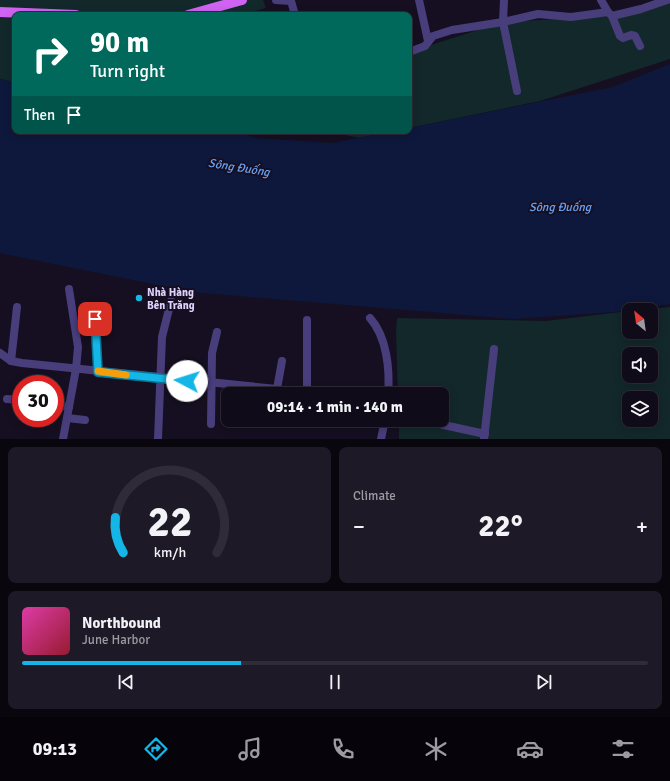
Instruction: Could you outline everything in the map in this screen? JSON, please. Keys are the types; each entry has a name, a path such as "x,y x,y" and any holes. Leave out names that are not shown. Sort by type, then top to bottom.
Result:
{"main road":[{"path":"199,12 242,0"},
{"path":"0,12 12,12"}],"street":[{"path":"276,0 292,0 294,12"},
{"path":"419,0 428,41"},
{"path":"504,0 503,22 517,91"},
{"path":"601,0 610,14 620,36 623,38 631,35 635,36 640,46"},
{"path":"412,51 425,46 434,36 452,30 503,22 538,14 571,17 610,14 641,9 667,0"},
{"path":"63,439 76,369 78,346 69,289"},
{"path":"158,439 162,378 162,337 171,301"},
{"path":"11,361 16,307"},
{"path":"370,318 376,324 383,343 388,370 388,387"},
{"path":"95,319 98,372"},
{"path":"307,320 307,387"},
{"path":"211,424 212,354 217,332"},
{"path":"449,427 485,436 494,349"},
{"path":"0,355 11,361 22,363 255,387"},
{"path":"277,387 282,361"},
{"path":"7,399 12,399"},
{"path":"64,406 69,407"},
{"path":"67,418 85,420"},
{"path":"380,439 383,427"}],"green space":[{"path":"0,0 263,0 266,8 252,12 12,12 12,81 0,79"},
{"path":"670,0 670,59 540,101 412,127 412,51 503,22 612,16"},
{"path":"339,134 379,134 360,138"},
{"path":"670,307 670,439 399,439 399,427 449,427 449,387 398,387 397,318 546,321 622,312 622,339 658,339 658,308"}],"water":[{"name":"Sông Đuống","path":"670,64 670,304 658,306 658,303 622,303 622,311 513,319 192,292 0,253 0,79 12,81 12,134 245,134 256,138 332,143 378,134 412,134 412,127 613,87"}],"slow traffic":[{"path":"98,371 126,375"}],"place":[{"name":"Nhà Hàng Bên Trăng","path":"139,298"}],"route":[{"path":"95,319 98,372 187,381"}]}
